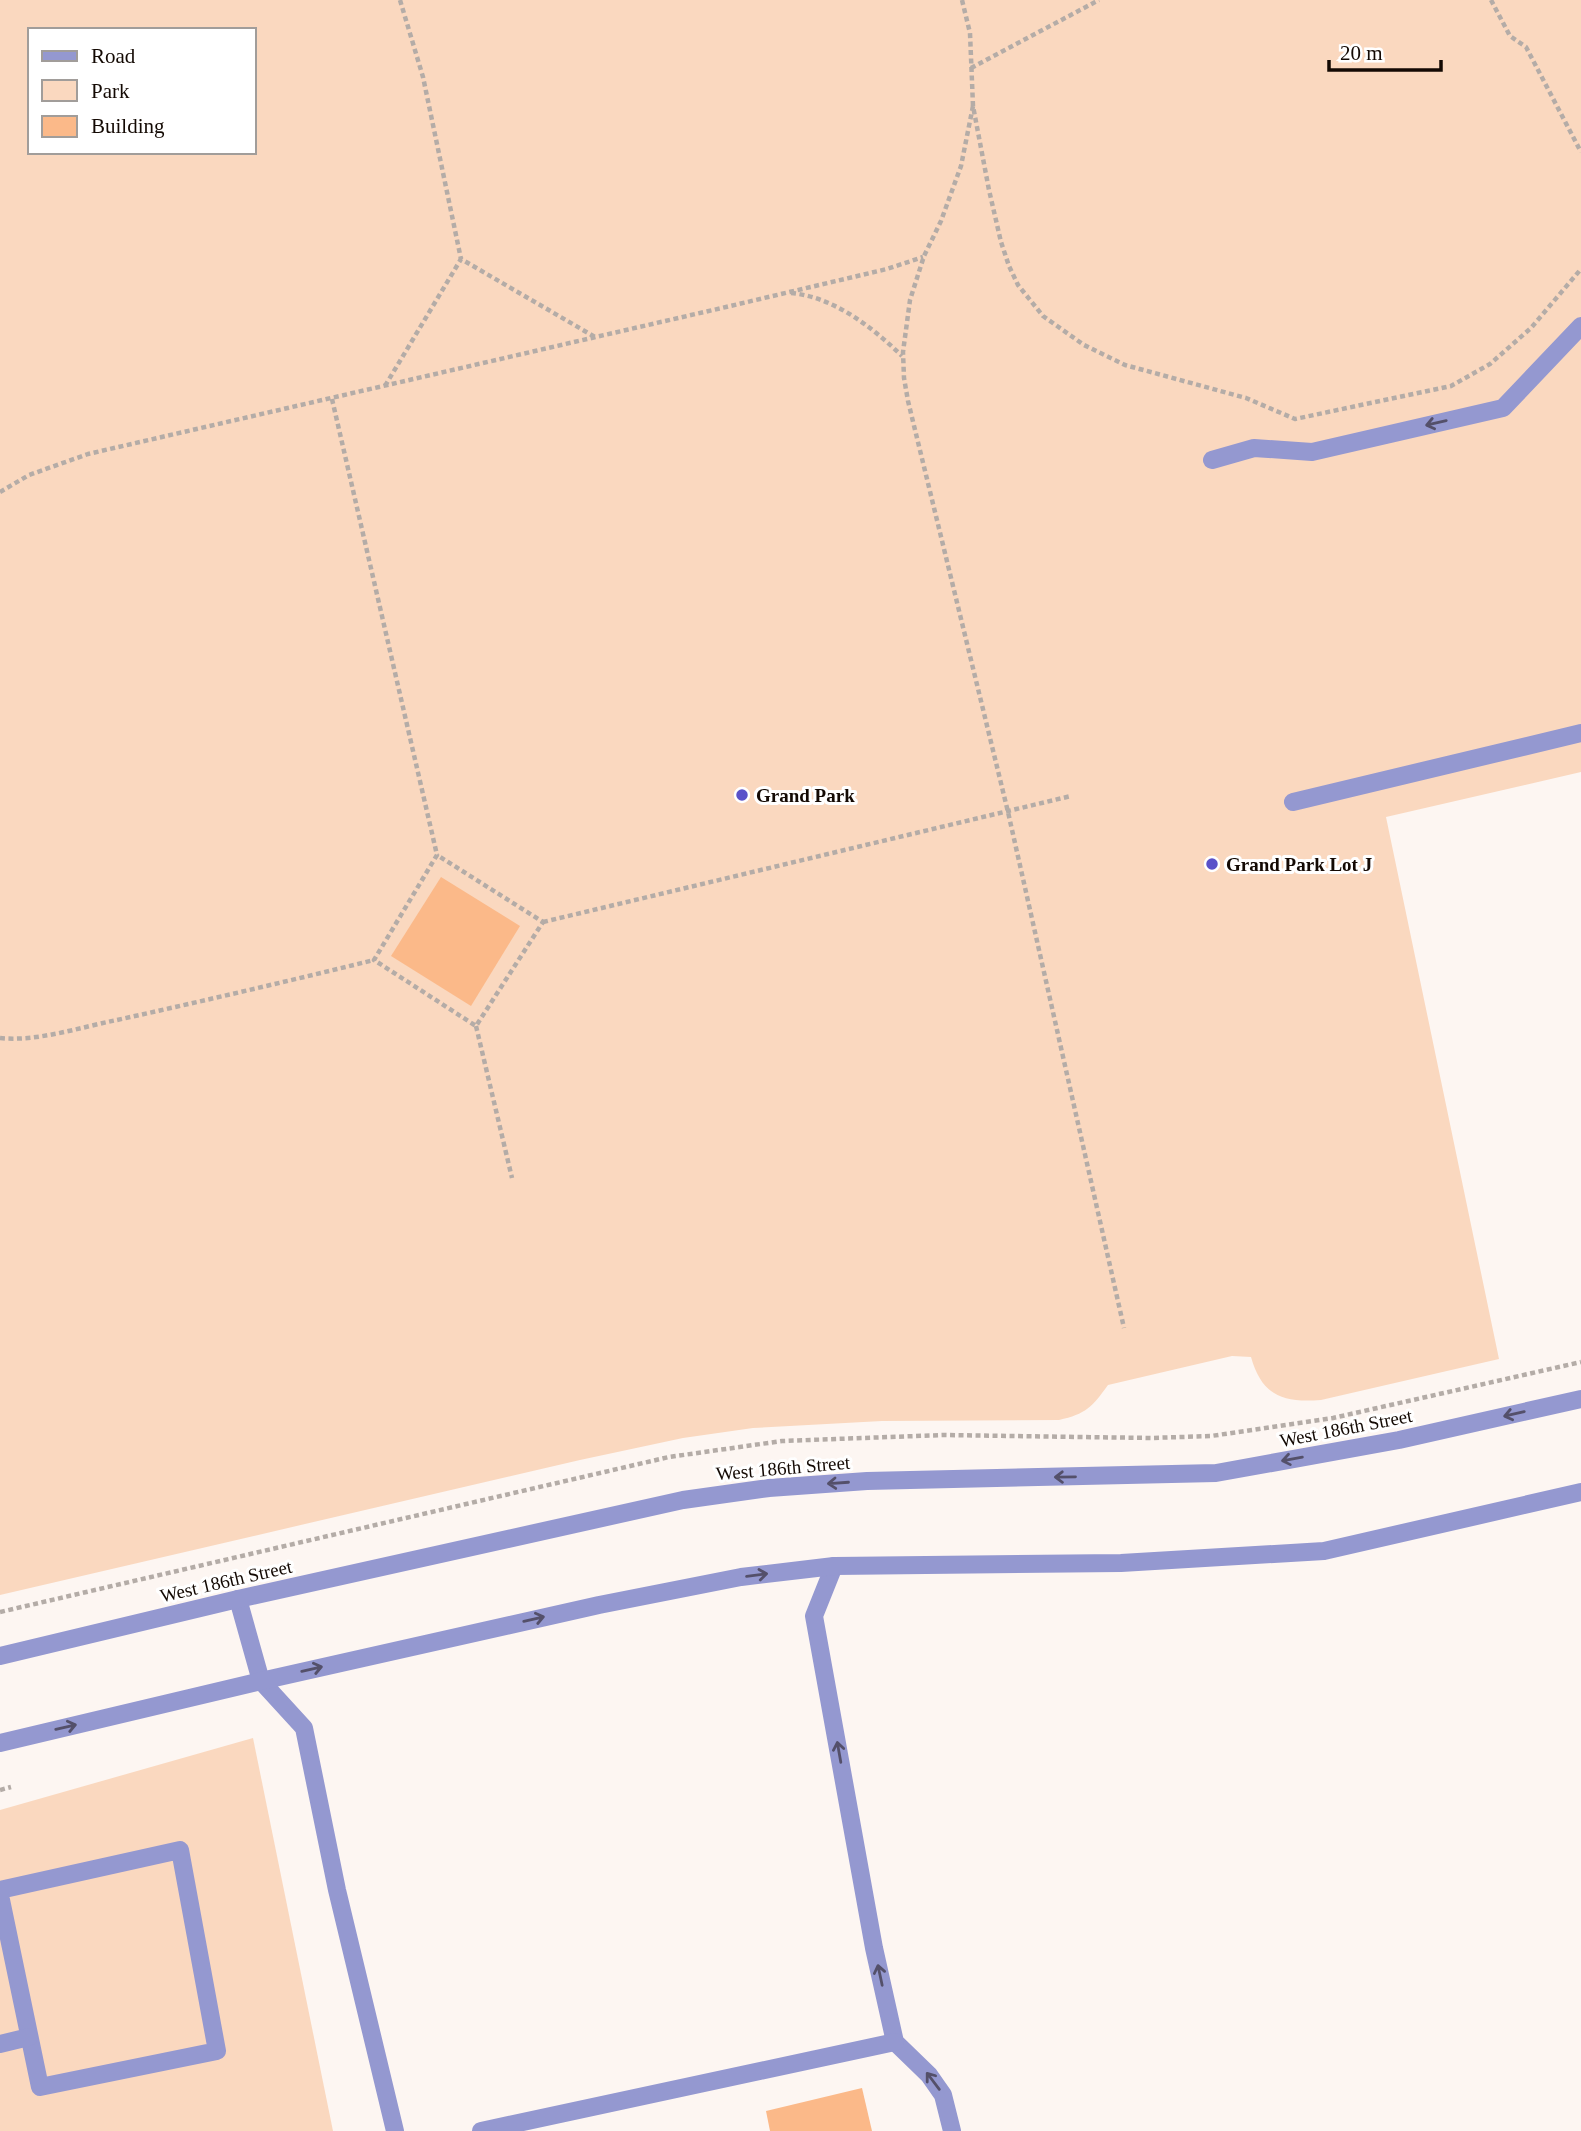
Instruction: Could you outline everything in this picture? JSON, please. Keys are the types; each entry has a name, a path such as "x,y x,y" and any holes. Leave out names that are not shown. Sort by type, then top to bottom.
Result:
{"street":[{"path":"1212,460 1254,447 1312,452 1503,408 1581,327"},
{"path":"1293,802 1581,733"},
{"name":"West 186th Street","path":"0,1656 238,1599 683,1500 769,1488 867,1482 1216,1473 1399,1440 1581,1399"},
{"path":"0,1743 599,1605 741,1577 834,1566 1121,1563 1324,1551 1581,1492"},
{"path":"834,1566 814,1616 874,1948 895,2042 929,2075 943,2095 952,2131"},
{"path":"238,1599 261,1681 304,1728 337,1890 395,2131"},
{"path":"0,1890 180,1850 217,2051 40,2087 0,1895"},
{"path":"0,2044 29,2037"},
{"path":"481,2131 895,2042"}],"path":[{"path":"385,387 461,259 423,77 400,0"},
{"path":"962,0 970,33 973,106 1001,243 1018,285 1043,316 1084,345 1125,365 1246,398 1295,419 1451,386 1490,363 1531,328 1581,269"},
{"path":"971,68 1099,0"},
{"path":"1491,0 1510,36 1526,47 1581,152"},
{"path":"973,106 961,166 941,222 924,256 910,300 903,357 908,401 1008,812 1124,1328"},
{"path":"0,492 29,475 88,454 786,293 887,269 924,256"},
{"path":"461,259 596,338"},
{"path":"786,293 816,296 840,309 890,343 903,357"},
{"path":"0,1038 66,1031 229,996 374,960 437,855 332,399"},
{"path":"476,1026 543,922 1071,796"},
{"path":"437,855 543,922"},
{"path":"374,960 476,1026 512,1178"},
{"path":"0,1790 11,1787"}],"green space":[{"name":"Grand Park","path":"0,0 1581,0 1581,772 1386,817 1499,1359 1308,1401 1276,1394 1261,1381 1251,1357 1232,1356 1108,1385 1088,1408 1059,1420 882,1421 753,1428 683,1438 0,1595"},
{"path":"253,1738 333,2131 0,2131 0,1810"}],"building":[{"path":"441,877 520,926 471,1006 391,956"},
{"path":"862,2088 872,2131 770,2131 766,2111"}],"place":[{"name":"Grand Park","path":"742,795"},
{"name":"Grand Park Lot J","path":"1212,864"}]}
